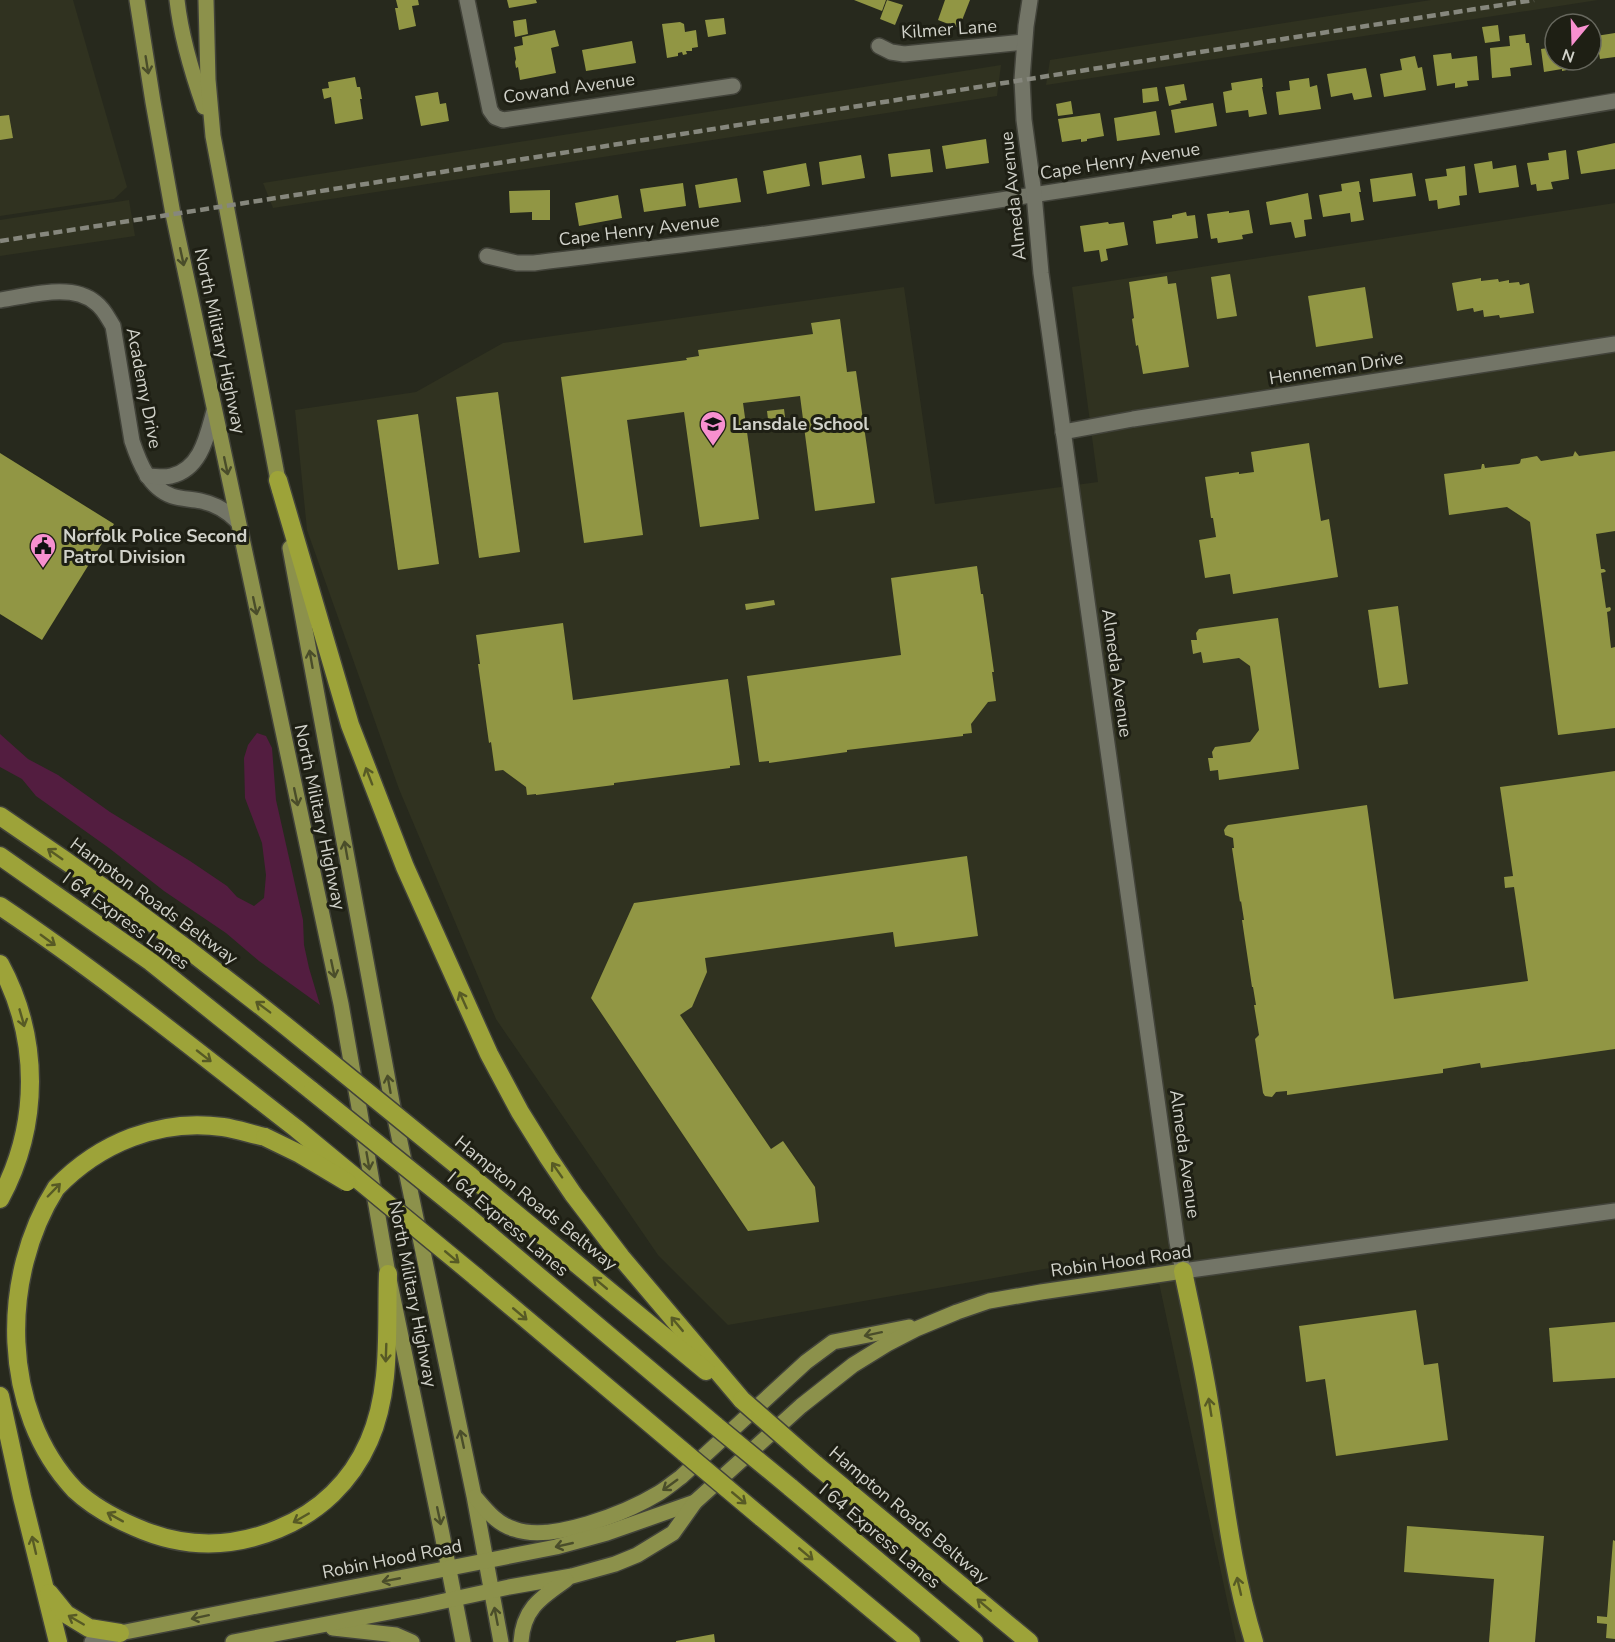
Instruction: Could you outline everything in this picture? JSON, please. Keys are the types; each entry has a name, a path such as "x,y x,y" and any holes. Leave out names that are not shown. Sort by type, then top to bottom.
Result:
{"highway":[{"path":"278,480 350,725 405,867 489,1054 520,1112 573,1194 621,1257 742,1400"},
{"name":"Hampton Roads Beltway","path":"0,816 118,898 272,1014 742,1400 815,1464 1029,1642"},
{"name":"I 64 Express Lanes","path":"0,856 151,962 467,1216 974,1642"},
{"path":"0,906 149,1013 298,1130 910,1642"},
{"path":"0,964 12,986 24,1024 31,1088 28,1121 21,1151 11,1179 0,1199"},
{"path":"388,1274 383,1394 369,1441 342,1485 324,1503 291,1524 264,1535 237,1542 210,1544 183,1542 156,1537 123,1522 76,1491 55,1470 37,1446 15,1404 5,1369 0,1329 5,1275 25,1228 44,1201 67,1176 107,1148 127,1138 175,1126 224,1127 265,1137 300,1154 397,1212"},
{"path":"1183,1271 1209,1401 1233,1560 1254,1642"},
{"path":"0,1396 58,1642"},
{"path":"44,1587 66,1614 89,1628 120,1633"}],"main road":[{"path":"177,0 190,66 213,136"},
{"name":"North Military Highway","path":"206,0 208,80 213,136 394,1113 474,1496 501,1642"},
{"name":"North Military Highway","path":"136,2 171,203 340,1004 388,1274 463,1642"},
{"name":"Robin Hood Road","path":"233,1642 572,1576 615,1564 637,1555 673,1533 695,1502 827,1384 887,1344 930,1322 968,1308 1010,1297 1183,1271"},
{"path":"474,1496 498,1521 512,1529 526,1533 539,1534 572,1528 627,1509 660,1493 681,1477 806,1362 833,1342 930,1322"},
{"name":"Robin Hood Road","path":"120,1633 578,1542 695,1502"},
{"path":"521,1642 524,1623 534,1605 540,1598 572,1576"},
{"path":"313,1626 396,1635 412,1642"}],"street":[{"name":"Cowand Avenue","path":"467,0 490,110 495,117 503,120 733,86"},
{"name":"Kilmer Lane","path":"1022,79 1030,0"},
{"name":"Kilmer Lane","path":"879,46 891,52 904,54 1024,42"},
{"name":"Almeda Avenue","path":"1022,79 1024,120 1041,273 1183,1271"},
{"name":"Cape Henry Avenue","path":"486,256 517,263 534,263 756,235 1376,141 1615,101"},
{"name":"Academy Drive","path":"0,300 70,292 83,295 96,302 113,326 132,441 147,476 161,491 174,497 202,501 217,506 237,521"},
{"name":"Henneman Drive","path":"1063,432 1133,419 1615,344"},
{"name":"Academy Drive","path":"147,476 169,477 185,471 194,463 214,411"},
{"name":"Robin Hood Road","path":"1183,1271 1615,1211"},
{"name":"Robin Hood Road","path":"92,1642 120,1633"}],"shaded area":[{"path":"0,0 73,0 127,187 114,199 0,216"},
{"path":"1431,0 1598,0 1046,85 1050,60"},
{"path":"1001,65 997,96 273,208 263,183"},
{"path":"129,200 135,236 0,256 0,220"},
{"path":"1615,203 1615,1642 1236,1642 1152,1250 728,1325 658,1255 496,1019 399,789 307,530 295,410 416,392 503,343 904,287 935,504 1098,482 1072,287"},
{"path":"257,733 266,736 272,748 276,800 303,920 304,945 320,1005 259,961 226,933 164,891 36,796 22,779 0,767 0,734 28,759 58,775 110,812 227,886 237,897 254,906 264,898 266,875 262,843 245,798 244,758 248,745"}],"building":[{"path":"396,0 418,0 419,5 412,6 416,26 399,30"},
{"path":"507,0 536,0 537,3 509,8"},
{"path":"854,0 886,0 882,11"},
{"path":"887,0 903,5 895,25 880,19"},
{"path":"945,0 970,0 959,28 938,20"},
{"path":"724,18 726,34 708,37 705,20"},
{"path":"526,19 528,34 515,37 513,21"},
{"path":"680,22 684,24 685,32 696,30 698,47 692,48 692,51 686,51 687,54 683,55 682,52 678,53 678,56 667,58 662,24"},
{"path":"1498,25 1500,41 1485,43 1482,27"},
{"path":"555,30 559,46 551,48 556,73 520,80 514,47 523,45 522,37"},
{"path":"1615,33 1615,57 1603,59 1603,35"},
{"path":"1525,34 1526,43 1529,43 1532,65 1510,68 1511,76 1492,78 1490,48 1510,46 1509,36"},
{"path":"632,41 636,63 586,71 582,50"},
{"path":"1451,53 1452,59 1477,56 1479,80 1467,81 1468,86 1455,88 1455,83 1437,86 1433,55"},
{"path":"1415,56 1418,68 1422,67 1426,90 1384,97 1380,74 1402,70 1400,59"},
{"path":"1366,68 1372,97 1354,100 1352,93 1331,97 1327,74"},
{"path":"355,77 357,87 360,87 363,119 335,124 331,97 324,99 322,89 329,88 328,82"},
{"path":"1262,78 1267,114 1249,117 1248,110 1226,113 1223,92 1232,90 1231,83"},
{"path":"1309,78 1310,87 1317,85 1321,109 1279,115 1276,92 1290,90 1289,81"},
{"path":"1184,84 1187,100 1169,106 1165,87"},
{"path":"1157,87 1159,101 1143,103 1142,89"},
{"path":"438,92 440,104 446,103 449,121 421,126 415,96"},
{"path":"1071,101 1073,114 1058,116 1056,104"},
{"path":"1213,103 1217,126 1175,133 1171,110"},
{"path":"1156,111 1160,135 1117,141 1114,118"},
{"path":"1100,113 1104,136 1081,142 1081,139 1062,142 1058,119"},
{"path":"9,115 13,138 0,140 0,116"},
{"path":"986,139 989,163 946,169 942,146"},
{"path":"1615,143 1615,169 1581,174 1577,151"},
{"path":"930,149 933,172 891,177 888,154"},
{"path":"1566,150 1569,179 1551,182 1553,189 1537,191 1536,184 1531,185 1527,163 1549,160 1548,153"},
{"path":"861,155 865,178 822,185 819,162"},
{"path":"1492,161 1493,169 1516,165 1519,187 1479,193 1474,164"},
{"path":"806,163 810,186 767,194 763,171"},
{"path":"1465,166 1467,195 1459,196 1460,205 1438,209 1437,200 1429,201 1425,179 1447,176 1446,169"},
{"path":"1412,173 1416,196 1373,202 1370,179"},
{"path":"737,178 741,202 699,208 695,185"},
{"path":"1359,181 1364,220 1351,222 1350,213 1323,217 1319,195 1342,191 1341,184"},
{"path":"683,183 686,206 644,212 640,189"},
{"path":"550,190 550,220 532,220 532,212 510,213 509,191"},
{"path":"1308,193 1312,219 1304,220 1306,236 1295,238 1291,222 1270,225 1266,202"},
{"path":"618,195 622,218 579,226 575,203"},
{"path":"1249,210 1253,233 1242,235 1243,239 1218,243 1217,238 1211,239 1207,214"},
{"path":"1186,212 1187,216 1195,215 1198,238 1156,244 1153,221 1172,218 1172,215"},
{"path":"1108,222 1109,224 1124,222 1128,245 1106,249 1108,260 1101,262 1099,250 1084,252 1080,226"},
{"path":"1230,274 1237,316 1217,319 1211,277"},
{"path":"1167,276 1168,284 1176,283 1189,367 1143,374 1138,345 1136,346 1129,282"},
{"path":"1481,278 1481,281 1498,279 1499,282 1509,280 1509,283 1519,282 1520,285 1529,283 1534,313 1500,318 1499,315 1484,317 1483,310 1474,312 1473,308 1457,311 1452,283"},
{"path":"1365,287 1373,338 1316,347 1308,296"},
{"path":"840,319 847,372 856,371 875,503 815,511 800,396 743,403 759,519 700,527 684,412 627,420 643,535 584,543 561,377 687,360 686,358 699,356 698,350 813,334 811,323"},
{"path":"498,392 520,552 479,558 456,397"},
{"path":"784,409 785,417 768,419 767,411"},
{"path":"418,414 439,564 398,570 377,420"},
{"path":"1309,443 1321,521 1329,519 1338,577 1233,594 1230,574 1205,578 1199,540 1216,537 1205,477 1254,472 1251,452"},
{"path":"1575,451 1579,456 1615,451 1615,531 1596,534 1601,569 1606,571 1601,573 1606,608 1611,609 1607,612 1611,648 1615,647 1615,728 1558,735 1530,522 1507,507 1449,515 1444,474 1481,469 1482,464 1485,468 1518,464 1521,459 1537,456 1541,461 1573,456"},
{"name":"Norfolk Police Second Patrol Division","path":"0,453 114,524 42,640 0,614"},
{"path":"977,566 994,672 992,672 996,701 988,702 971,724 972,733 769,763 769,761 759,762 747,676 901,655 891,578"},
{"path":"774,600 775,605 746,610 745,604"},
{"path":"1398,606 1408,684 1379,688 1368,610"},
{"path":"1278,618 1299,769 1219,780 1218,770 1210,771 1208,758 1213,758 1212,752 1215,747 1250,742 1259,730 1250,666 1239,658 1203,663 1201,652 1193,654 1191,640 1197,640 1196,633 1199,629"},
{"path":"563,623 573,700 728,679 740,765 536,795 527,795 526,787 503,770 495,771 491,742 489,743 476,635"},
{"path":"1615,771 1615,1049 1481,1068 1480,1063 1443,1069 1443,1073 1287,1095 1287,1091 1276,1092 1272,1097 1265,1096 1255,1039 1259,1035 1254,1005 1256,1005 1232,848 1234,848 1233,838 1225,835 1224,830 1228,825 1367,805 1394,999 1528,981 1514,887 1505,888 1504,877 1513,876 1500,787"},
{"path":"967,856 978,936 895,947 893,932 705,958 707,972 692,1007 680,1015 771,1149 783,1141 815,1187 819,1222 748,1231 591,998 634,903"},
{"path":"1416,1310 1424,1365 1438,1363 1448,1440 1336,1456 1325,1379 1306,1382 1299,1326"},
{"path":"1615,1322 1615,1378 1553,1382 1549,1328"},
{"path":"1407,1526 1544,1536 1535,1642 1489,1642 1494,1579 1404,1572"},
{"path":"1613,1540 1615,1541 1615,1639 1606,1638 1607,1624 1597,1623 1597,1616 1607,1617"},
{"path":"714,1634 715,1642 676,1642 676,1641"}],"railway":[{"path":"0,241 1534,0"}],"place":[{"name":"Lansdale School","path":"713,447"},
{"name":"Norfolk Police Second Patrol Division","path":"43,569"}]}
